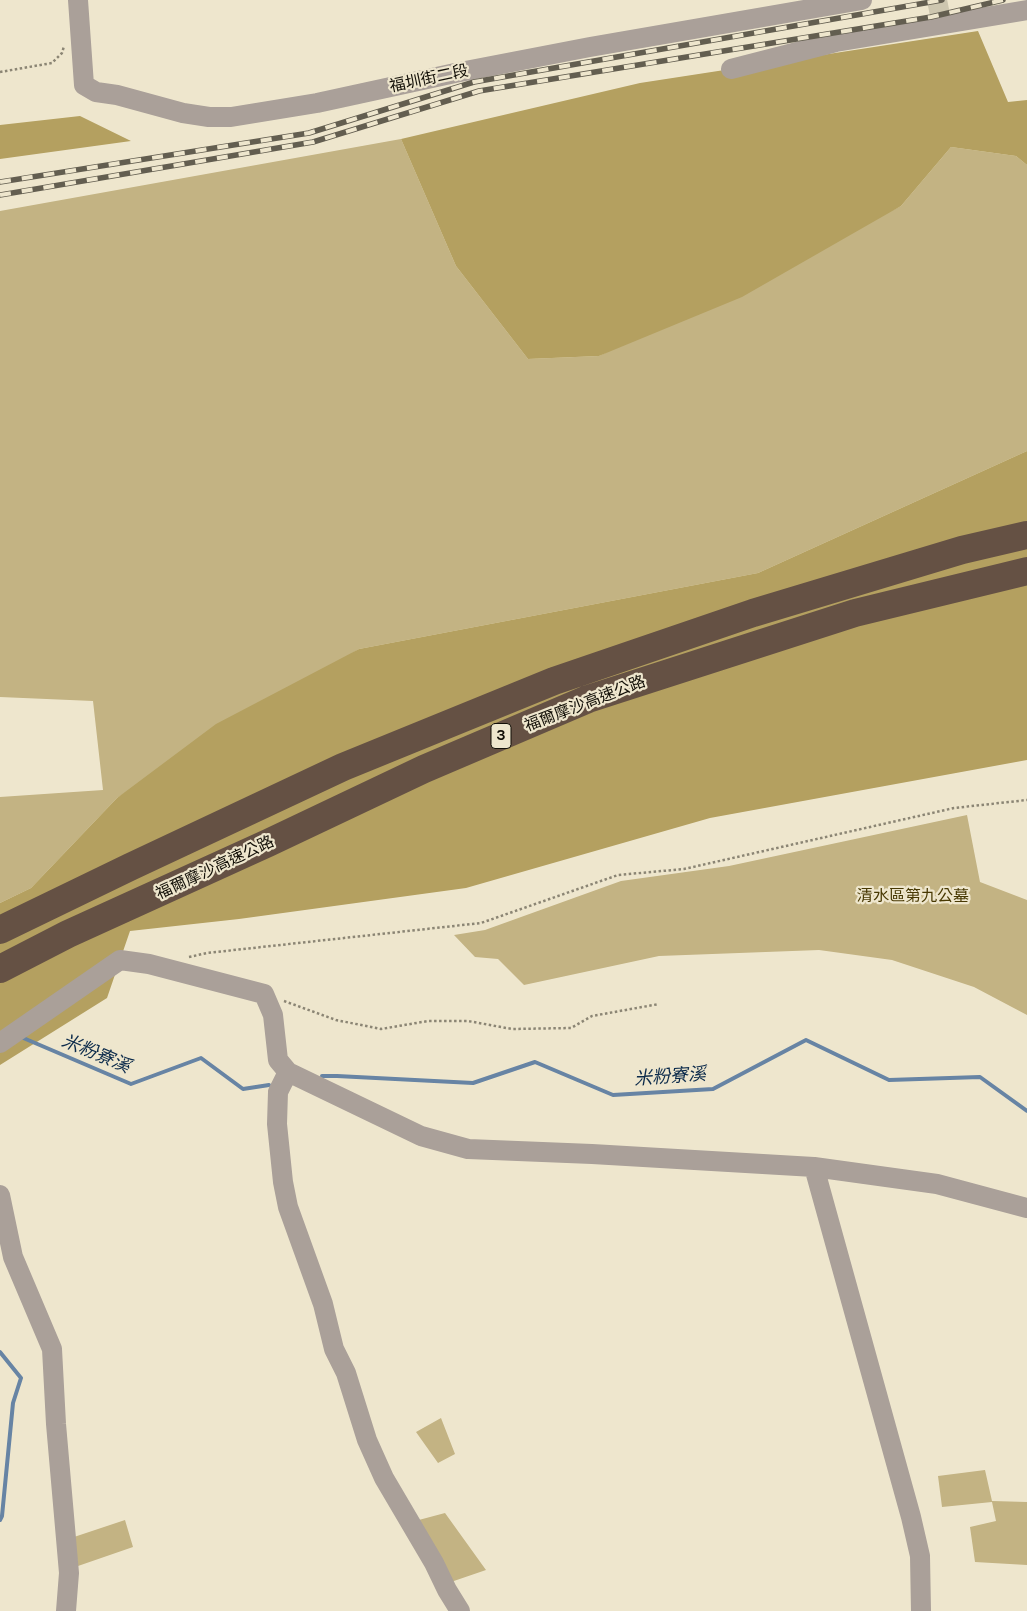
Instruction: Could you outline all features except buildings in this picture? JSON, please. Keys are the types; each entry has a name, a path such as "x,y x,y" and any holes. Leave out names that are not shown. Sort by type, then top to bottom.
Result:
{"highway":[{"name":"福爾摩沙高速公路","path":"0,930 343,767 554,681 753,613 962,550 1027,535"},
{"name":"福爾摩沙高速公路","path":"0,969 68,934 268,843 424,769 588,699 855,612 1027,571"}],"street":[{"name":"福圳街二段","path":"78,0 84,85 96,92 117,95 183,113 209,117 231,117 317,103 456,73 802,6 862,0"},
{"path":"731,69 836,42 1027,10"},
{"path":"0,1043 120,960 149,964 264,994 273,1015 278,1060 288,1072 421,1136 468,1148 814,1167 937,1184 1027,1208"},
{"path":"288,1072 278,1092 276,1124 288,1207 323,1304 334,1349 346,1373 367,1440 384,1478 460,1611"},
{"path":"814,1167 920,1556 921,1611"},
{"path":"0,1195 13,1257 52,1349 56,1424 69,1573 66,1611"}],"path":[{"path":"0,72 52,63 62,53 65,44"},
{"path":"188,957 207,953 481,923 618,875 684,869 954,808 1027,800"},
{"path":"264,994 336,1020 381,1029 428,1021 468,1021 512,1029 571,1028 592,1016 659,1004"}],"green space":[{"path":"401,139 456,266 528,359 599,356 901,206 951,147 1016,156 1027,165 1027,451 758,573 359,649 117,798 31,888 0,903 0,797 103,790 93,701 0,697 0,211"},
{"name":"清水區第九公墓","path":"967,815 980,882 1027,900 1027,1015 974,987 892,960 819,950 659,956 524,985 498,959 475,957 454,935 485,930 621,881 729,866"},
{"path":"441,1418 455,1454 438,1463 416,1432"},
{"path":"985,1470 992,1501 1027,1502 1027,1565 975,1562 970,1527 996,1521 992,1502 942,1507 938,1476"},
{"path":"445,1513 486,1570 448,1583 415,1521"},
{"path":"125,1520 133,1547 78,1566 74,1537"}],"shaded area":[{"path":"978,31 1008,102 1027,100 1027,165 1016,156 951,147 901,206 742,297 599,356 528,359 456,266 401,139 640,83"},
{"path":"80,116 131,141 0,159 0,125"},
{"path":"1027,451 1027,760 710,818 466,888 239,919 130,931 107,998 0,1065 0,903 31,888 117,798 216,724 359,649 758,573"}],"waterway":[{"name":"米粉寮溪","path":"21,1037 131,1084 201,1058 243,1089 269,1085"},
{"name":"米粉寮溪","path":"322,1076 473,1083 535,1062 613,1095 713,1089 806,1040 889,1080 980,1077 1027,1111"},
{"path":"0,1352 21,1378 13,1403 2,1516 0,1520"}],"tunnel":[{"path":"937,0 942,25"}],"railway":[{"path":"0,182 309,133 474,82 942,0"},
{"path":"0,195 313,142 479,91 931,17 1003,0"}]}
